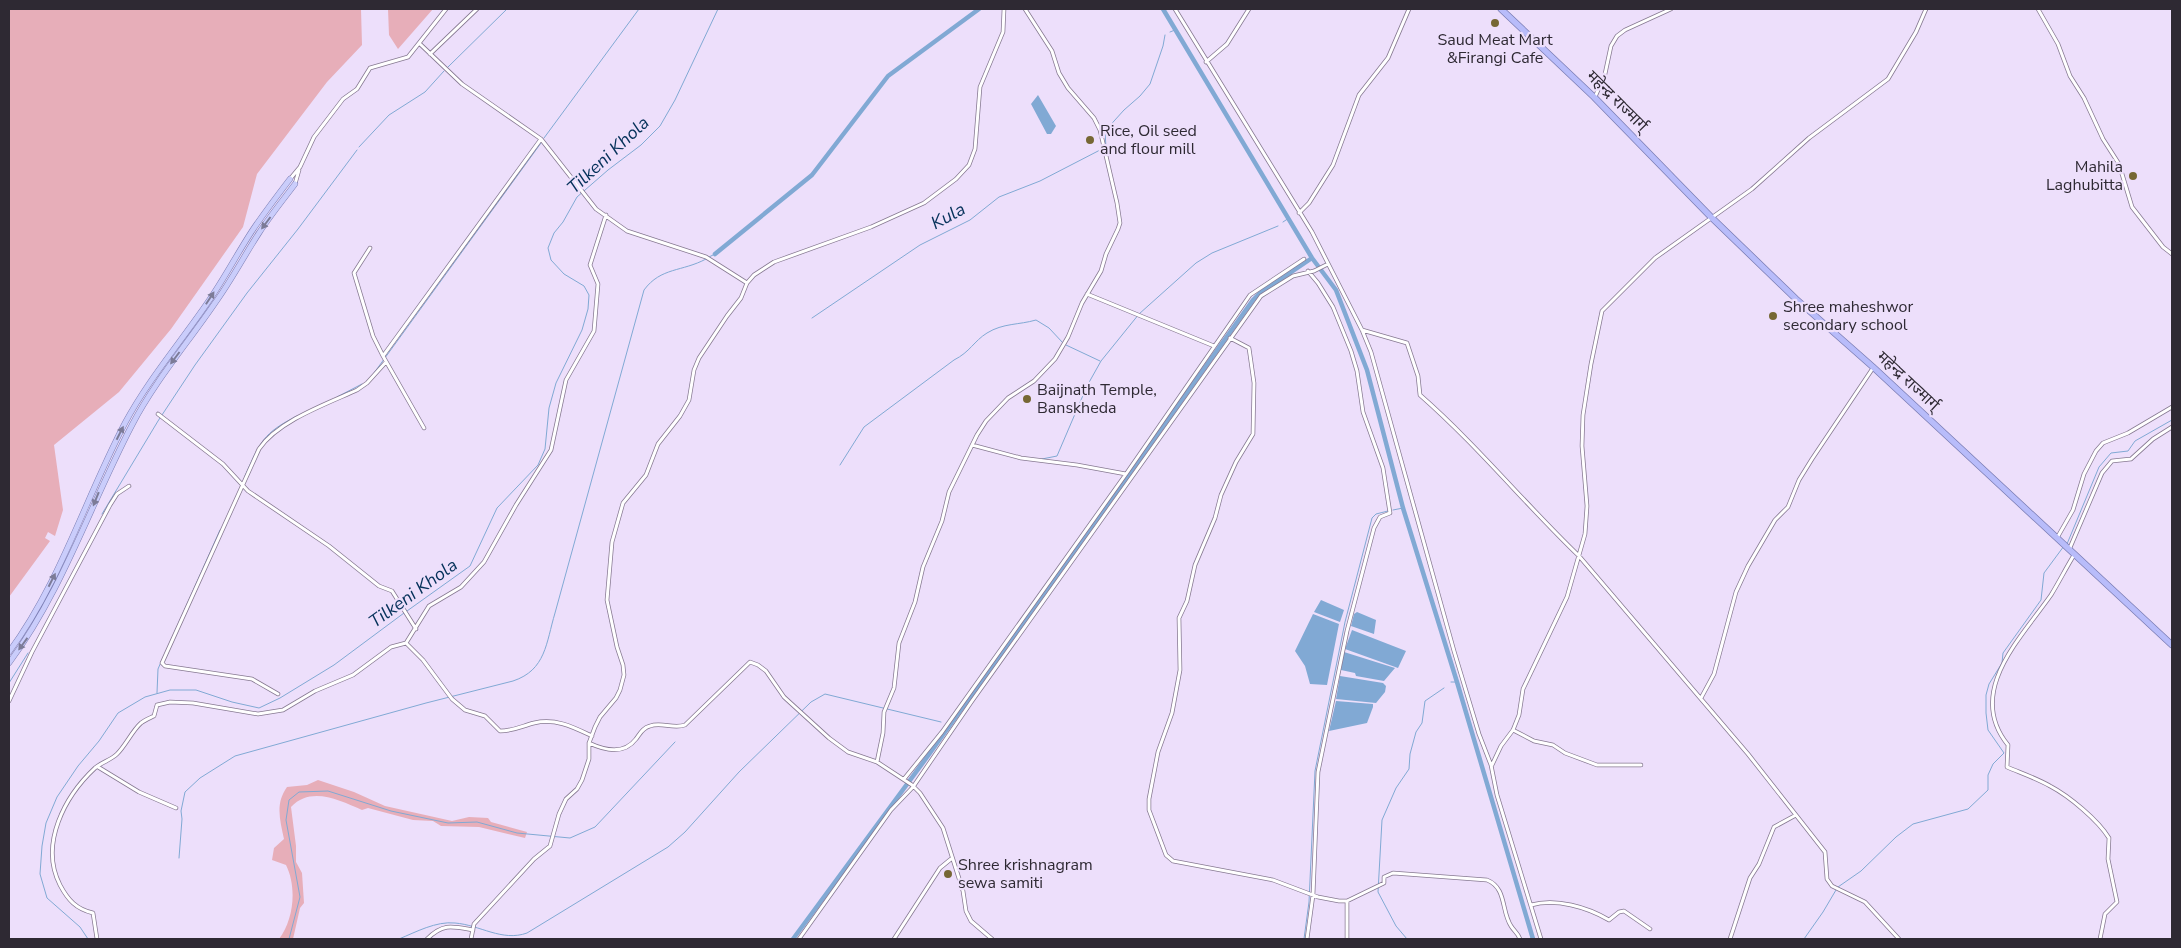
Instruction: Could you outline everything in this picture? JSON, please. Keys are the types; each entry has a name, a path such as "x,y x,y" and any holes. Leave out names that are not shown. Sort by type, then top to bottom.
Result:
{"highway":[{"name":"महेन्द्र राज्मार्ग्","path":"1501,9 1594,97 1711,217 1819,320 1873,367 2172,644"}],"main road":[{"path":"9,652 20,637 47,589 79,523 102,468 147,386 209,301 252,230 290,179"},
{"path":"9,663 46,606 87,524 109,468 154,386 216,302 260,231 295,184"}],"street":[{"path":"295,184 300,167 314,137 343,99 357,89 370,68 408,57 446,9"},
{"path":"430,54 477,9"},
{"path":"471,939 474,924 552,841 558,814 566,799 577,789 582,780 588,759 589,742 600,717 616,698 624,675 608,600 612,542 623,503 646,475 658,444 680,416 689,400 694,370 699,358 742,298 747,283 754,275 774,262 871,227 924,203 956,179 969,165 975,149 980,87 1003,32 1004,9"},
{"path":"877,762 883,733 884,712 894,688 896,654 899,642 915,602 922,567 942,521 949,492 976,435 995,410 1008,398 1034,381 1055,359 1068,336 1087,294 1101,271 1106,254 1120,223 1100,130 1094,118 1068,88 1059,73 1052,51 1025,9"},
{"path":"1175,9 1300,213 1362,330 1371,352 1476,724 1491,765 1497,795 1541,939"},
{"path":"1206,62 1227,44 1248,9"},
{"path":"1300,213 1309,203 1333,165 1359,95 1388,58 1409,9"},
{"path":"1594,97 1605,74 1611,46 1617,36 1625,30 1671,9"},
{"path":"1491,765 1501,746 1513,730 1519,715 1523,689 1567,597 1585,534 1587,506 1582,446 1583,415 1602,311 1655,258 1752,189 1809,138 1888,79 1916,32 1926,9"},
{"path":"2038,9 2058,44 2070,76 2084,98 2103,139 2119,164 2132,207 2158,241 2172,254"},
{"path":"420,44 462,84 541,139 590,203 606,215 627,230 708,258 747,283"},
{"path":"278,694 252,679 165,666 162,663 259,449 266,438 276,430 357,390 367,383 541,139"},
{"path":"290,179 300,167"},
{"path":"97,939 93,913 77,908 65,895 55,875 50,857 57,826 68,799 98,766 110,761 126,745 140,724 154,716 157,705 170,702 193,702 258,714 282,710 315,691 353,675 391,647 406,642 430,606 460,587 484,562 516,505 551,450 566,380 594,331 598,284 590,265 606,215"},
{"path":"370,248 354,272 368,322 385,359 424,428"},
{"path":"904,779 942,732 1126,474 1250,295 1304,259"},
{"path":"800,939 891,810 913,786 1261,296 1293,276 1328,264"},
{"path":"1307,271 1318,283 1334,307 1352,351 1363,412 1384,468 1390,513 1376,521 1346,631 1318,772 1307,939"},
{"path":"1087,294 1214,346"},
{"path":"1362,330 1407,343 1418,376 1420,395 1511,484 1550,528 1579,556 1755,762 1826,852 1827,879 1832,886 1865,902 1899,939"},
{"path":"1230,338 1249,348 1254,383 1253,434 1236,462 1221,495 1215,518 1195,565 1187,601 1179,618 1180,670 1172,712 1154,769 1148,799 1149,810 1166,855 1172,861 1273,880 1310,894 1347,902 1384,883 1384,876 1393,873 1487,880 1493,882 1502,895 1510,925 1520,939"},
{"path":"1701,698 1714,674 1736,592 1748,566 1775,520 1788,507 1799,480 1812,459 1873,367"},
{"path":"2058,540 2073,510 2084,474 2103,443 2128,432 2172,407"},
{"path":"160,415 223,464 243,486 329,546 379,586 392,591 416,629"},
{"path":"2100,939 2105,914 2117,902 2108,859 2109,838 2097,823 2050,786 2007,767 2008,745 2001,736 1992,716 1993,690 2012,648 2051,594 2102,473 2112,461 2131,459 2153,439 2172,427"},
{"path":"972,445 1022,458 1126,474"},
{"path":"9,701 32,652 110,505 117,494 129,486"},
{"path":"406,642 423,660 452,699 465,710 485,716 500,732 512,731 535,723 550,721 565,723 592,736"},
{"path":"589,742 600,748 620,749 629,746 643,729 651,726 685,725 750,662 766,671 784,697 829,738 848,752 877,762 904,779 920,793 943,828 951,859 963,891 966,911 971,921 992,939"},
{"path":"1513,730 1534,741 1553,746 1565,753 1598,765 1641,765"},
{"path":"98,766 139,792 176,808"},
{"path":"1730,939 1750,878 1759,864 1774,827 1796,815"},
{"path":"894,939 940,868 951,859"},
{"path":"1347,902 1347,939"},
{"path":"1531,905 1543,902 1559,904 1595,912 1609,920 1619,912 1624,911 1650,929"},
{"path":"427,939 436,930 450,926 473,930"}],"shaded area":[{"path":"9,9 361,9 362,45 327,82 257,174 243,227 171,329 119,392 54,445 63,510 55,536 48,532 45,538 50,541 9,597"},
{"path":"388,9 433,9 398,49 389,35"},
{"path":"318,780 354,792 385,806 452,821 469,817 488,818 491,822 527,832 525,838 479,827 441,826 433,821 413,820 368,808 362,810 335,799 316,796 307,797 291,807 296,862 302,873 304,903 300,908 293,939 279,939 291,913 293,893 286,865 272,860 274,848 284,839 280,812 281,800 287,787 307,785"}],"water":[{"path":"1038,95 1056,126 1051,134 1047,134 1031,104"},
{"path":"1321,600 1344,610 1340,622 1314,612"},
{"path":"1357,612 1376,620 1374,634 1351,626 1354,614"},
{"path":"1313,614 1339,624 1327,685 1310,684 1305,666 1295,651"},
{"path":"1352,630 1406,651 1398,668 1345,649"},
{"path":"1344,652 1395,668 1384,681 1356,676 1355,673 1341,670"},
{"path":"1340,676 1383,683 1386,686 1385,692 1376,703 1336,699"},
{"path":"1336,701 1373,704 1367,723 1329,731"}],"waterway":[{"path":"448,67 507,9"},
{"path":"544,138 639,9"},
{"name":"Tilkeni Khola","path":"407,611 470,566 497,508 538,465 545,449 549,408 556,383 582,330 588,309 589,295 584,286 564,274 551,260 548,248 554,233 563,222 577,197 641,145 660,126 675,100 718,9"},
{"path":"715,254 812,175 888,76 979,9"},
{"path":"1163,9 1312,258 1336,290 1367,370 1403,508 1533,939"},
{"name":"Kula","path":"1170,32 1175,30"},
{"name":"Kula","path":"1106,148 1105,131 1150,84 1165,35"},
{"path":"359,147 389,115 425,92 444,71"},
{"path":"374,373 541,143"},
{"name":"Kula","path":"812,318 920,245 970,220 999,197 1040,181 1102,149"},
{"path":"102,514 158,421 195,365 247,293 357,150"},
{"path":"1283,222 1289,218"},
{"path":"1042,459 1057,456 1087,386 1101,361 1139,314 1196,263 1212,253 1278,226"},
{"path":"709,257 715,254"},
{"path":"793,939 930,753 1253,300 1260,293 1312,258"},
{"path":"179,858 181,811 185,792 200,778 235,756 513,681 532,670 538,663 546,645 644,290 657,277 706,259"},
{"path":"840,465 864,427 964,354 987,333 1005,326 1036,320 1049,328 1063,343"},
{"path":"1066,345 1100,361"},
{"path":"337,397 362,384"},
{"path":"245,476 259,447 270,433 297,416"},
{"path":"2067,544 2099,467 2111,453 2128,451 2135,441 2172,420"},
{"path":"1393,510 1403,508"},
{"path":"1304,939 1309,902 1315,771 1345,622 1372,518 1376,514 1388,511"},
{"path":"172,638 220,530"},
{"path":"1838,887 1861,871 1896,837 1913,824 1968,809 1988,790 1988,775 1993,764 2004,753 1988,730 1986,695 1989,684 2002,663 2003,653 2041,600 2044,573 2064,546"},
{"name":"Tilkeni Khola","path":"88,939 80,927 47,898 40,874 42,846 46,823 57,797 118,713 145,697 170,690 196,690 232,702 259,708 280,698 334,665 404,613"},
{"path":"9,683 28,653"},
{"path":"157,693 158,669 161,662"},
{"path":"1451,682 1457,682"},
{"path":"1407,939 1396,926 1378,892 1382,820 1396,788 1409,769 1410,754 1416,732 1422,723 1425,701 1444,688"},
{"path":"399,939 426,928 448,923 464,924 509,936 527,933 668,847 685,832 739,772 811,702 825,694 941,722"},
{"path":"289,939 300,897 286,820 289,800 299,792 328,791 391,811 448,823 477,822 517,833 570,838 595,827 675,742"},
{"path":"1804,939 1836,890"}],"place":[{"name":"Saud Meat Mart &Firangi Cafe","path":"1495,23"},
{"name":"Rice, Oil seed and flour mill","path":"1090,140"},
{"name":"Mahila Laghubitta","path":"2133,176"},
{"name":"Shree maheshwor secondary school","path":"1773,316"},
{"name":"Baijnath Temple, Banskheda","path":"1027,399"},
{"name":"Shree krishnagram sewa samiti","path":"948,874"}]}
